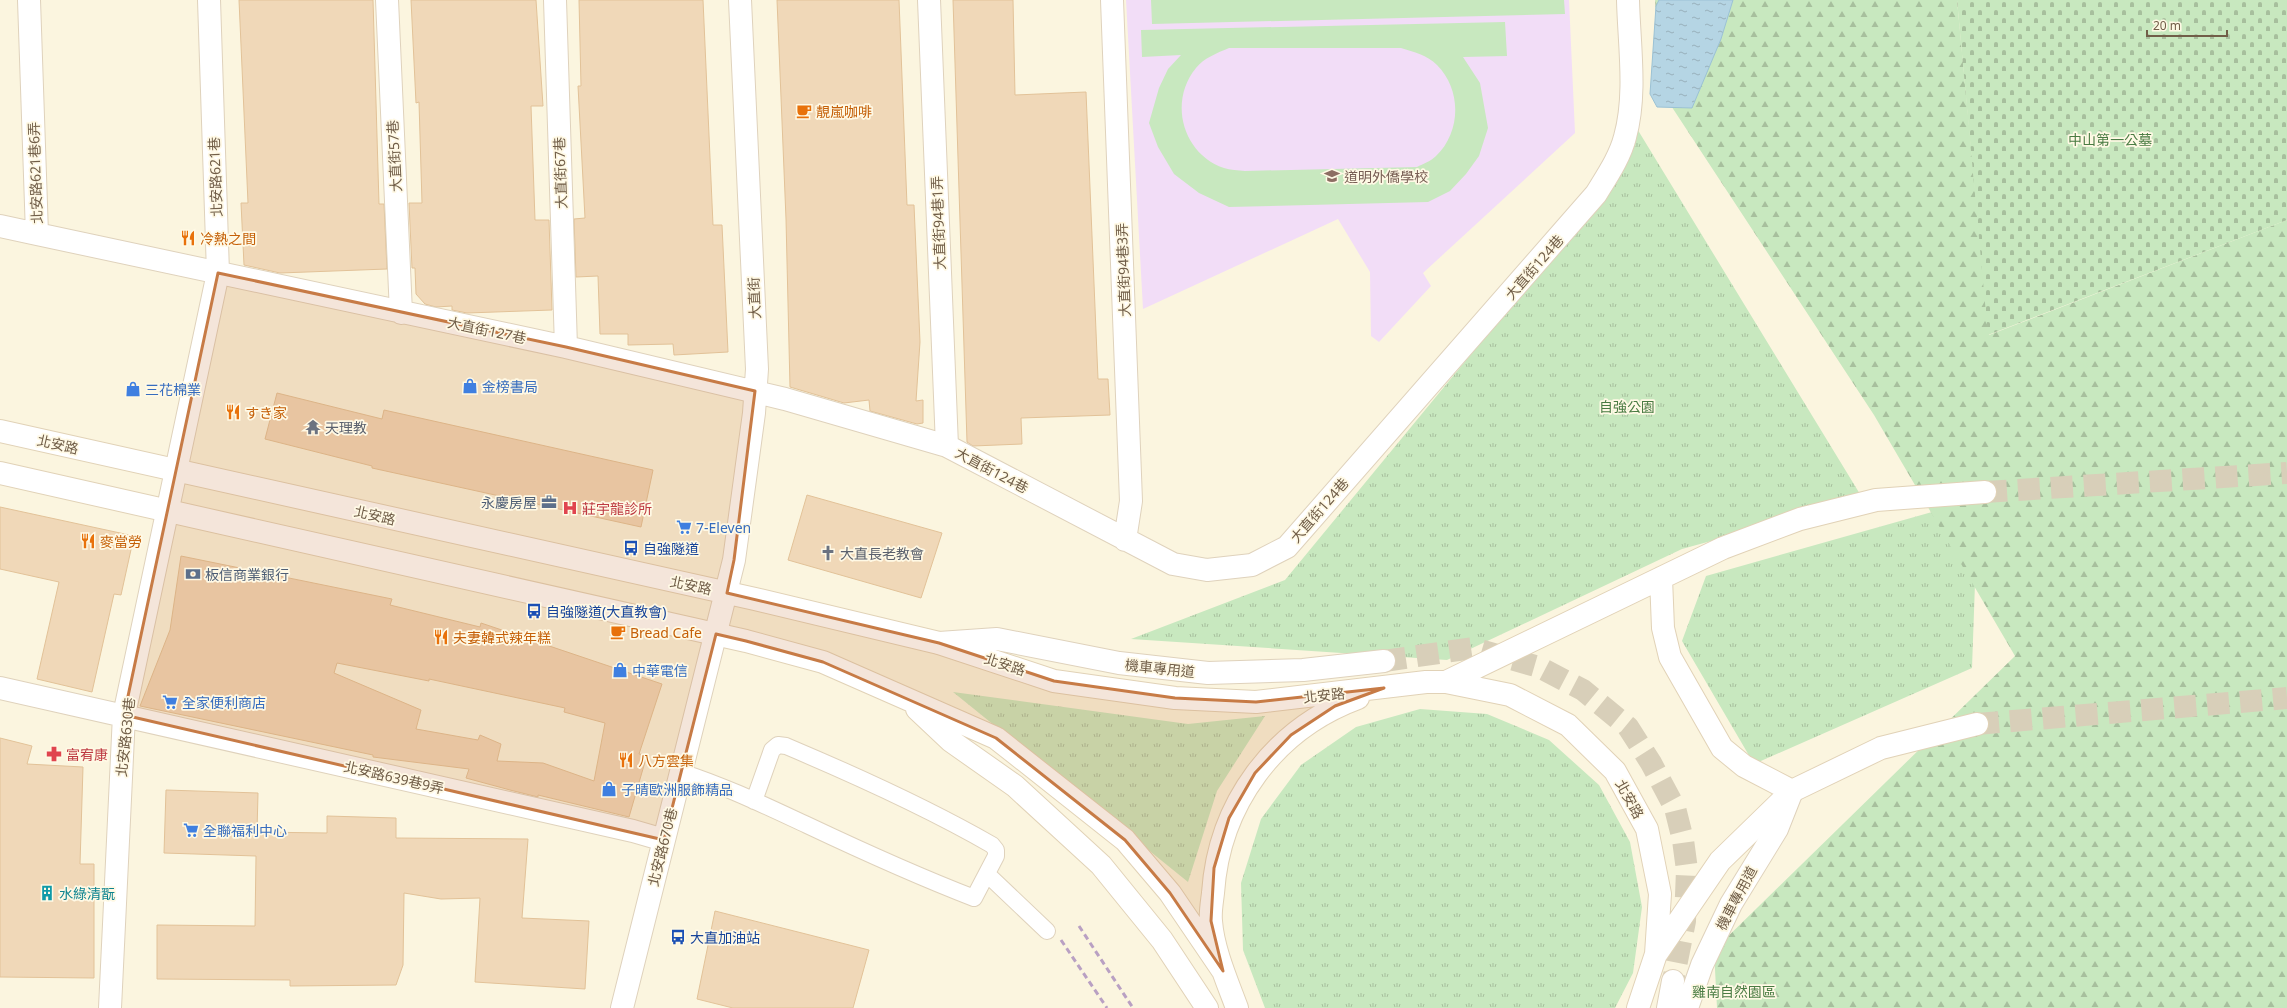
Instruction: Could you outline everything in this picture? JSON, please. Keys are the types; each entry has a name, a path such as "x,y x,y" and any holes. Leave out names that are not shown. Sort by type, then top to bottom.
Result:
{"street":[{"name":"北安路621巷6弄","path":"29,0 37,234 218,273"},
{"name":"北安路621巷","path":"176,470 218,273 209,0"},
{"name":"大直街57巷","path":"387,0 401,313"},
{"name":"大直街67巷","path":"555,0 566,346"},
{"name":"大直街","path":"727,593 734,560 755,391 756,361 740,0"},
{"name":"大直街94巷1弄","path":"929,0 947,446"},
{"name":"大直街94巷3弄","path":"1112,0 1131,501 1125,540"},
{"name":"大直街124巷","path":"755,391 947,446 1173,564 1207,570 1252,565 1287,547 1596,194 1614,164 1626,130 1631,101 1628,0"},
{"path":"0,226 37,234"},
{"name":"大直街127巷","path":"218,273 401,313 566,346 755,391"},
{"name":"北安路","path":"0,431 727,593 939,643 1054,681 1175,698 1256,702 1426,682 1446,682 1510,695 1568,725 1615,771 1647,829 1660,894 1656,954 1638,1008"},
{"name":"北安路630巷","path":"110,1008 124,715 176,470"},
{"name":"北安路","path":"0,474 716,634 823,662 996,738 1125,840 1170,893 1223,971"},
{"path":"1446,682 1723,548 1800,519 1876,500 1984,492"},
{"path":"1661,578 1663,628 1670,657 1722,748 1744,766 1792,791"},
{"name":"北安路670巷","path":"622,1008 727,593"},
{"name":"機車專用道","path":"939,643 997,639 1119,663 1208,673 1303,670 1384,661"},
{"name":"北安路639巷9弄","path":"0,688 632,831 664,840"},
{"name":"北安路","path":"1237,1008 1223,971 1211,921 1214,868 1229,818 1255,773 1291,735 1335,706 1384,688"},
{"path":"903,696 952,740 1015,786 1101,865 1162,940 1207,1008"},
{"path":"1656,954 1720,861 1792,791 1881,748 1978,724"},
{"name":"機車專用道","path":"1687,1008 1702,965 1728,911 1756,860 1777,829 1792,791"},
{"path":"1668,1008 1673,981"}],"lane":[{"path":"681,772 716,783 754,801 928,880 974,898 996,856 996,850 992,845 938,814 864,779 786,746 778,745 772,750 754,801"},
{"path":"987,874 1047,931"}],"highlighted area":[{"path":"218,273 566,347 755,391 734,560 727,593 939,643 1054,681 1175,698 1256,702 1384,688 1335,706 1291,735 1255,773 1229,818 1214,868 1211,921 1223,971 1170,893 1125,840 996,738 823,662 716,634 664,840 124,715"}],"shaded area":[{"name":"道明外僑學校","path":"1126,0 1569,0 1575,133 1423,273 1431,286 1379,342 1371,336 1370,272 1338,219 1143,309"}],"green space":[{"path":"1151,0 1564,0 1565,14 1152,24"},
{"name":"雞南自然園區","path":"1655,0 1957,0 1989,335 2287,220 2287,1008 1717,1008 1714,950 2015,656 1874,415 1662,92"},
{"name":"中山第一公墓","path":"1957,0 2287,0 2287,220 1988,335"},
{"path":"1505,22 1507,56 1463,57 1480,83 1488,128 1479,156 1466,174 1450,191 1428,202 1229,207 1199,193 1174,174 1158,147 1149,123 1159,88 1168,69 1181,55 1142,57 1141,30","holes":["1229,48 1401,48 1425,56 1437,65 1451,86 1454,98 1454,123 1450,135 1444,146 1434,158 1417,167 1245,171 1229,169 1210,161 1198,151 1184,126 1182,111 1183,96 1187,81 1203,61"]},
{"name":"自強公園","path":"1636,127 1863,499 1682,549 1447,660 1131,639 1285,580 1603,194"},
{"path":"1978,499 1972,668 1754,764 1682,641 1706,576"},
{"path":"953,692 1188,724 1265,716 1217,791 1188,882"},
{"path":"1420,709 1487,714 1549,740 1599,785 1630,842 1642,907 1633,973 1615,1008 1265,1008 1243,950 1241,883 1261,819 1301,765 1356,727"}],"water":[{"path":"1659,0 1733,0 1721,39 1692,108 1657,107 1650,94 1656,6"}],"building":[{"path":"239,0 373,0 379,204 384,204 387,269 280,273 244,265 241,203 248,203"},
{"path":"411,0 536,0 543,106 531,106 535,220 549,220 552,310 467,313 452,310 452,306 436,307 425,304 416,294 415,268 412,268 409,203 422,203 419,102 416,103"},
{"path":"579,0 703,0 713,225 722,225 728,352 674,355 673,344 628,345 628,334 600,334 598,276 576,277 574,219 585,218 578,86 581,86"},
{"path":"777,0 899,0 907,205 914,205 920,342 916,401 923,400 923,423 917,424 870,411 869,400 844,403 790,387 786,219"},
{"path":"953,0 1013,0 1015,95 1086,92 1098,379 1108,379 1110,415 1021,418 1022,444 973,446 967,442"},
{"path":"277,393 382,419 384,410 653,470 641,527 372,468 372,466 265,439"},
{"path":"807,495 942,533 921,598 788,560"},
{"path":"0,507 134,536 121,595 114,594 92,692 37,679 59,582 0,569"},
{"path":"181,556 392,599 390,605 480,627 481,623 662,684 639,754 647,755 629,817 538,795 538,797 466,778 469,769 373,757 373,755 140,706 170,630","holes":["337,663 429,681 429,679 565,708 564,712 605,723 594,781 543,763 497,761 501,744 480,735 478,740 416,729 421,710 334,673"]},
{"path":"0,738 32,746 27,764 83,767 80,864 94,864 94,978 0,977"},
{"path":"166,790 258,793 257,832 327,833 327,816 396,818 396,838 528,839 522,918 589,921 585,989 475,982 480,898 441,899 404,893 403,965 396,985 290,986 290,980 157,979 157,925 255,926 256,856 164,853"},
{"path":"715,911 869,950 853,1008 733,1008 697,999"}],"tunnel":[{"path":"1985,492 2287,473"},
{"path":"1384,661 1473,648 1539,667 1583,690 1628,727 1651,763 1675,808 1683,840 1687,870 1685,921 1673,981"},
{"path":"1977,724 2287,698"}],"railway":[{"path":"1079,926 1133,1008"},
{"path":"1061,940 1107,1008"}],"place":[{"name":"靚嵐咖啡","path":"804,111"},
{"name":"道明外僑學校","path":"1332,176"},
{"name":"冷熱之間","path":"188,238"},
{"name":"金榜書局","path":"470,386"},
{"name":"三花棉業","path":"133,389"},
{"name":"すき家","path":"233,412"},
{"name":"天理教","path":"313,427"},
{"name":"永慶房屋","path":"549,502"},
{"name":"莊宇龍診所","path":"570,508"},
{"name":"7-Eleven","path":"684,527"},
{"name":"麥當勞","path":"88,541"},
{"name":"自強隧道","path":"631,548"},
{"name":"大直長老教會","path":"828,553"},
{"name":"板信商業銀行","path":"193,574"},
{"name":"自強隧道(大直教會)","path":"534,611"},
{"name":"Bread Cafe","path":"618,632"},
{"name":"夫妻韓式辣年糕","path":"441,637"},
{"name":"中華電信","path":"620,670"},
{"name":"全家便利商店","path":"170,702"},
{"name":"富宥康","path":"54,754"},
{"name":"八方雲集","path":"626,760"},
{"name":"子晴歐洲服飾精品","path":"609,789"},
{"name":"全聯福利中心","path":"191,830"},
{"name":"水綠清翫","path":"47,893"},
{"name":"大直加油站","path":"678,937"}]}
